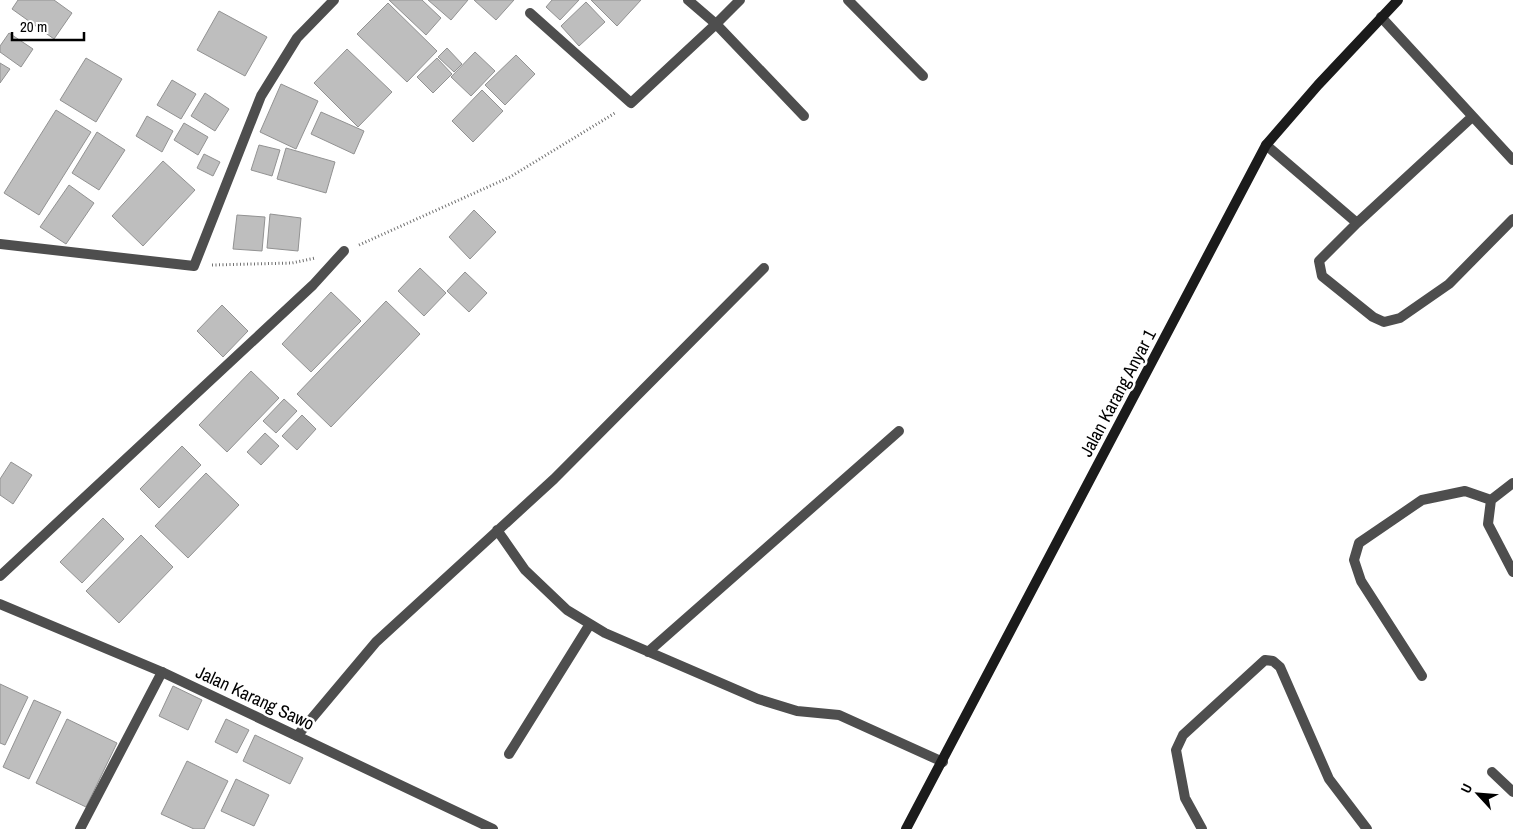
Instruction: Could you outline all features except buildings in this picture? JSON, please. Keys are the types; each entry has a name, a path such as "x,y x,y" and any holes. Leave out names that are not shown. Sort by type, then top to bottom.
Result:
{"main road":[{"name":"Jalan Karang Anyar 1","path":"906,829 943,762 1266,145 1398,0"}],"street":[{"path":"0,244 194,266 260,96 298,38 334,0"},
{"path":"688,0 716,24 804,116"},
{"path":"530,13 631,103 740,0"},
{"path":"848,0 923,76"},
{"path":"1381,18 1513,160"},
{"path":"1472,117 1357,223 1319,261 1322,276 1373,317 1384,322 1400,318 1449,284 1513,219"},
{"path":"1266,145 1357,223"},
{"path":"0,576 74,505 313,285 344,251"},
{"path":"297,736 376,642 554,479 764,268"},
{"path":"648,652 900,431"},
{"path":"1513,483 1491,500 1488,524 1513,572"},
{"path":"1422,676 1361,581 1354,560 1359,543 1422,500 1465,491 1491,500"},
{"path":"498,530 525,570 567,610 605,633 758,699 797,711 839,715 943,762"},
{"name":"Jalan Karang Sawo","path":"0,604 162,672 493,829"},
{"path":"509,754 590,624"},
{"path":"1202,829 1185,798 1176,750 1183,735 1265,660 1273,661 1280,667 1329,779 1367,829"},
{"path":"80,829 162,672"},
{"path":"1492,772 1513,792"}],"path":[{"path":"194,266 292,262 344,251 510,177 631,103"}]}
